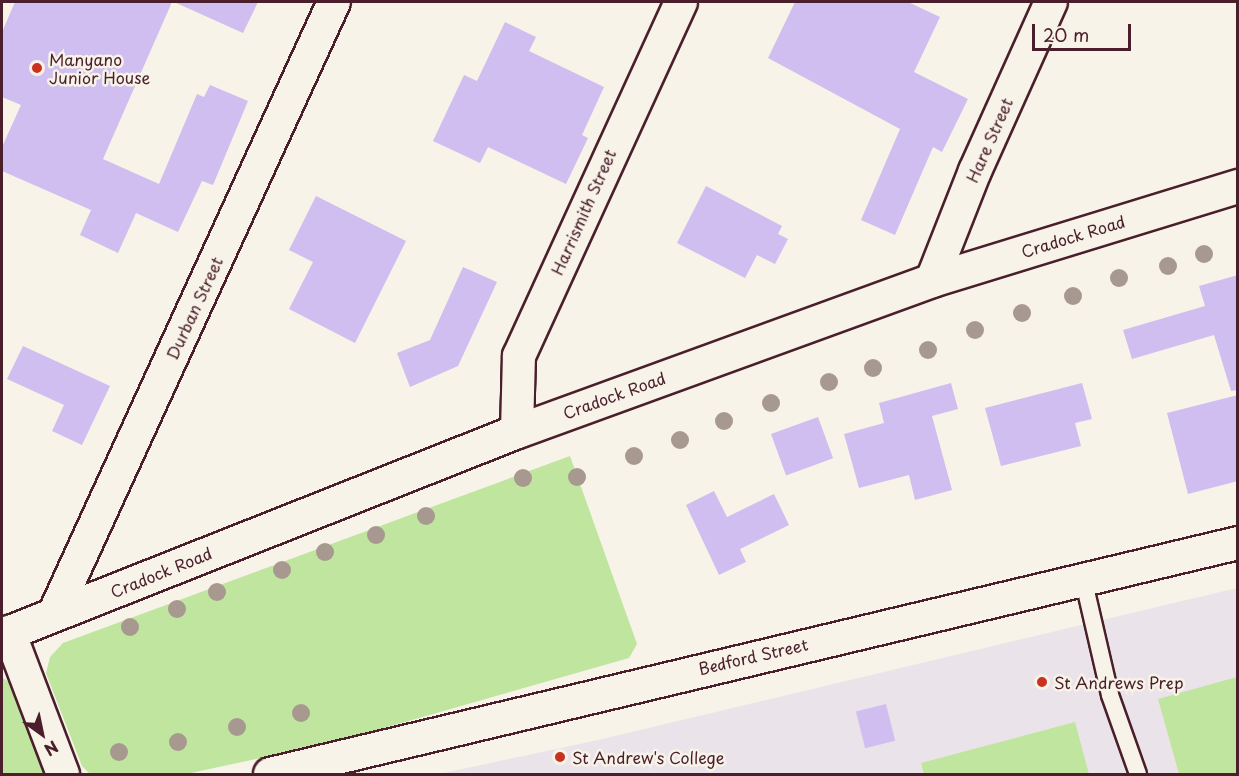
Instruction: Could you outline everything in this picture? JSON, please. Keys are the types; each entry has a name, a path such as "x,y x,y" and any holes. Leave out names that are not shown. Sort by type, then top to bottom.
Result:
{"main road":[{"name":"Cradock Road","path":"5,634 517,431 932,280 1238,186"}],"street":[{"name":"Durban Street","path":"54,614 334,2"},
{"name":"Harrismith Street","path":"517,431 519,356 681,2"},
{"name":"Hare Street","path":"932,280 975,171 1051,2"},
{"name":"Bedford Street","path":"270,774 1083,578 1238,543"},
{"path":"5,634 63,774"}],"lane":[{"path":"1083,578 1110,695 1138,774"}],"shaded area":[{"name":"St Andrews Prep","path":"1237,588 1237,774 439,774 598,740"}],"green space":[{"path":"570,456 637,644 629,658 335,742 186,774 90,774 82,766 46,673 50,657 63,643"},
{"path":"2,677 18,690 52,774 2,774"},
{"path":"1237,677 1237,774 1179,774 1158,699"},
{"path":"1075,722 1089,774 924,774 921,763"}],"building":[{"path":"15,2 172,2 103,159 159,184 197,94 204,97 210,85 248,101 213,185 202,181 178,232 136,213 118,253 80,235 91,210 2,171 2,147 21,105 2,97 2,32"},
{"path":"174,2 258,2 243,33"},
{"path":"795,2 908,2 940,17 914,72 968,99 942,152 933,147 895,235 861,220 900,129 768,58"},
{"path":"505,22 536,37 529,51 604,87 582,135 588,138 566,184 488,147 480,163 433,141 464,75 477,81"},
{"path":"706,186 782,226 778,234 788,239 775,264 757,255 745,278 677,243"},
{"path":"316,196 406,241 355,343 289,309 313,262 289,250"},
{"path":"463,267 497,282 458,366 410,387 397,353 430,340"},
{"path":"1238,275 1238,390 1231,391 1214,335 1132,359 1123,330 1205,306 1199,286"},
{"path":"23,346 110,386 82,445 52,431 64,405 7,379"},
{"path":"951,383 958,409 932,416 952,490 915,500 909,475 859,488 844,434 884,423 879,403"},
{"path":"1082,383 1092,419 1075,423 1081,446 1001,466 985,408"},
{"path":"1238,395 1238,481 1188,494 1167,413"},
{"path":"818,417 833,458 786,475 771,434"},
{"path":"714,491 727,517 774,494 789,525 740,549 746,562 719,575 686,505"},
{"path":"886,704 895,741 865,748 856,711"}],"place":[{"name":"Manyano Junior House","path":"37,68"},
{"name":"St Andrews Prep","path":"1042,682"},
{"name":"St Andrew's College","path":"560,757"}]}
